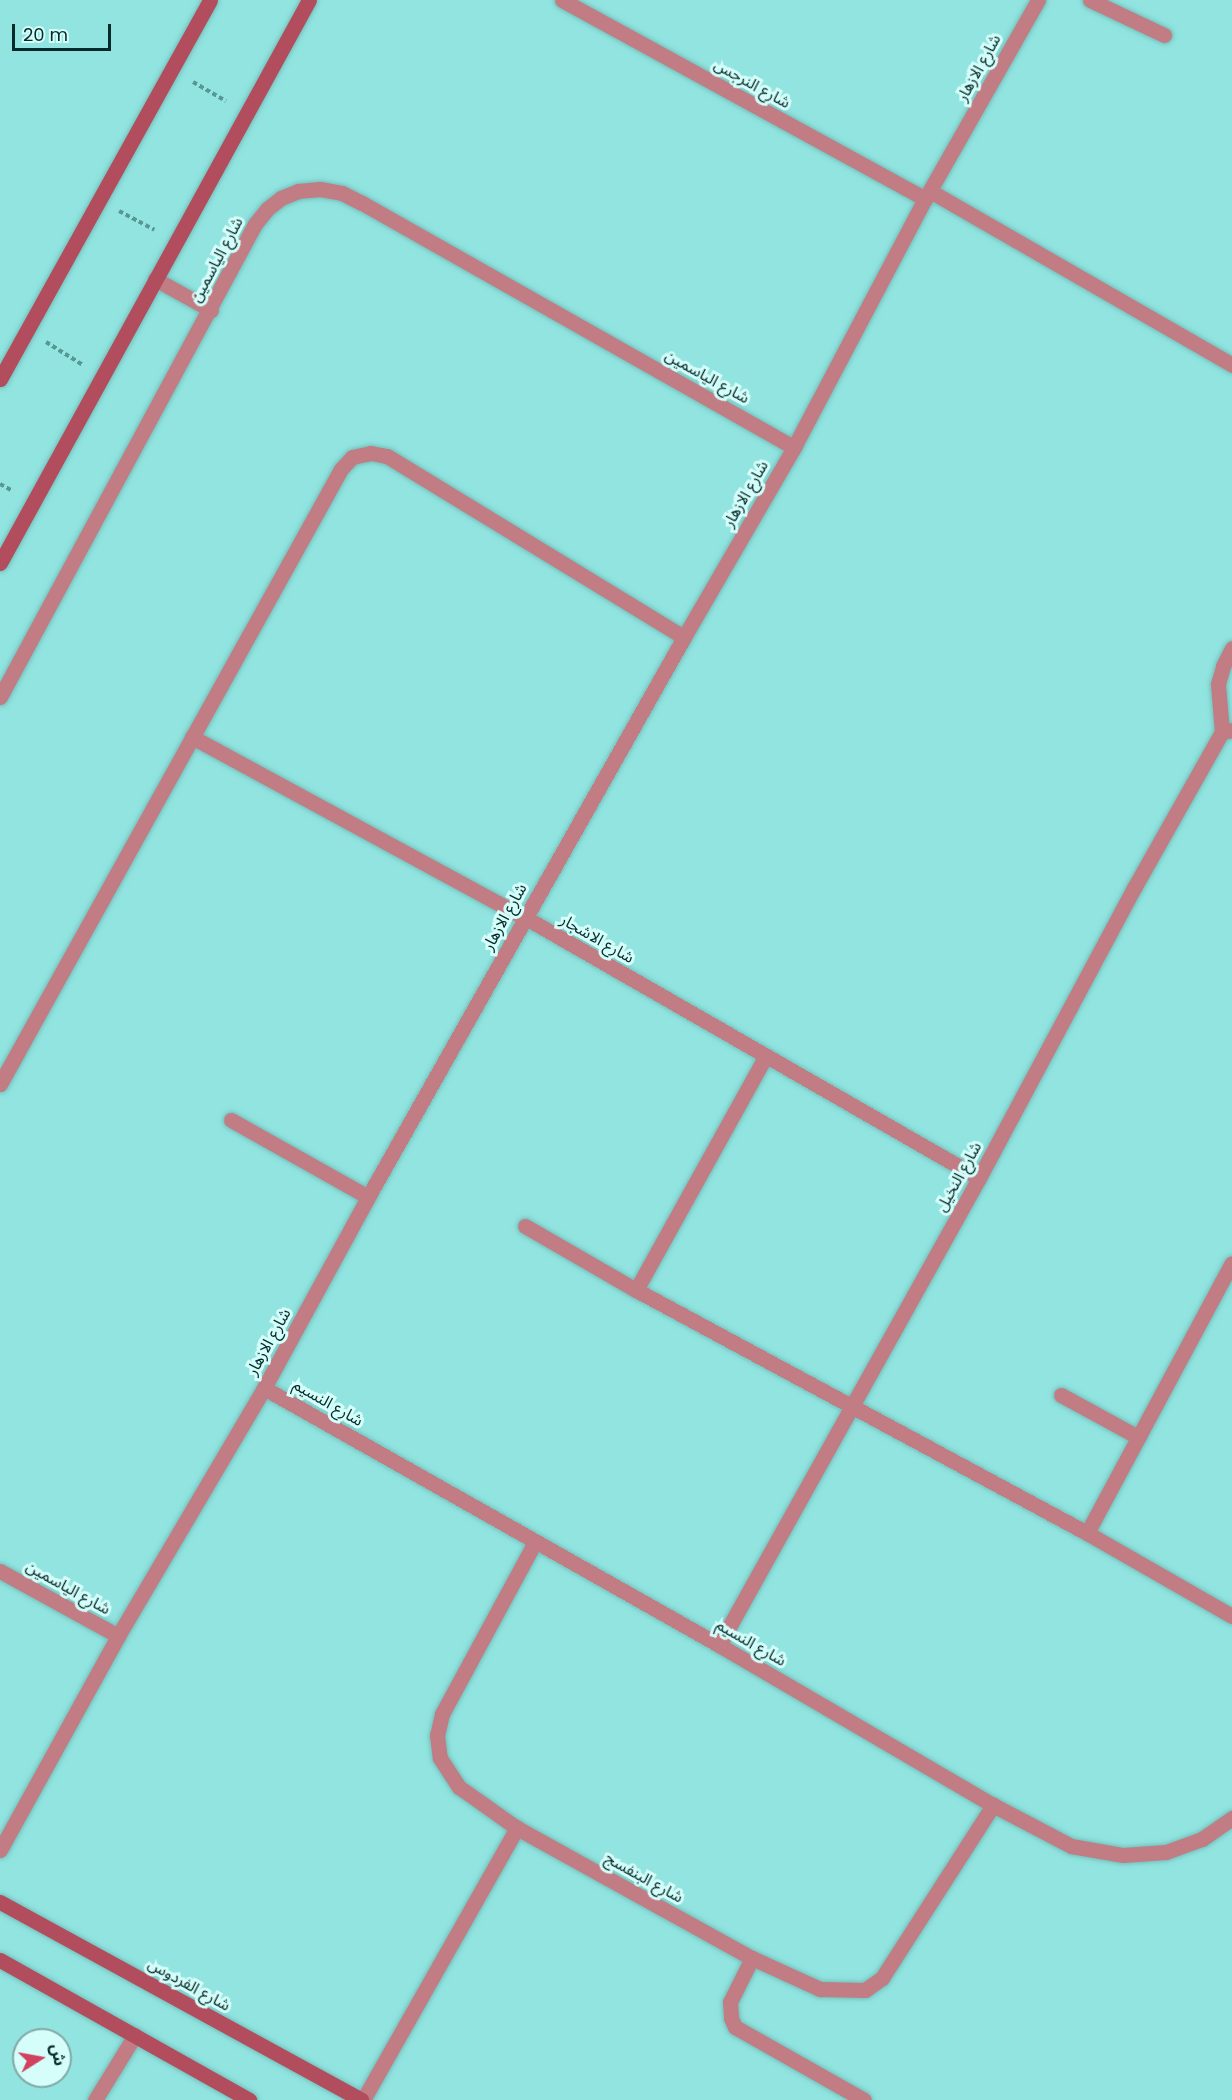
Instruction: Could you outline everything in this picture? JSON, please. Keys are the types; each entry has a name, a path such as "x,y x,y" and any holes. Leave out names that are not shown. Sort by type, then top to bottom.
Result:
{"street":[{"path":"0,379 210,0"},
{"path":"0,563 309,0"},
{"name":"شارع النرجس","path":"562,0 928,195 1232,366"},
{"name":"شارع الازهار","path":"0,1850 118,1636 264,1388 368,1197 525,918 794,447 928,195 1038,0"},
{"path":"1090,0 1164,35"},
{"name":"شارع الياسمين","path":"0,697 211,310 255,224 267,209 281,198 298,191 320,189 342,193 794,447"},
{"path":"155,279 211,310"},
{"path":"0,1084 340,469 352,457 371,453 387,456 684,637"},
{"path":"1227,731 1218,684 1223,666 1232,648"},
{"name":"شارع النخيل","path":"719,1645 980,1178 1134,888 1227,731"},
{"name":"شارع الاشجار","path":"192,737 525,918 980,1178"},
{"path":"636,1290 765,1057"},
{"path":"231,1120 368,1197"},
{"path":"525,1226 636,1290 852,1408 1087,1533 1232,1616"},
{"path":"1087,1533 1232,1263"},
{"name":"شارع النسيم","path":"264,1388 719,1645 993,1804 1071,1846 1123,1855 1166,1852 1202,1839 1232,1818"},
{"path":"1061,1395 1138,1437"},
{"name":"شارع البنفسج","path":"535,1542 442,1714 437,1735 440,1758 459,1787 517,1828 752,1958 820,1989 865,1990 882,1978 993,1804"},
{"name":"شارع الياسمين","path":"0,1571 118,1636"},
{"path":"362,2100 517,1828"},
{"name":"شارع الفردوس","path":"0,1902 362,2100"},
{"path":"752,1958 730,2002 731,2018 735,2027 864,2100"},
{"path":"0,1960 249,2100"},
{"path":"95,2100 135,2035"}],"path":[{"path":"171,70 247,113"},
{"path":"99,199 176,242"},
{"path":"26,330 102,376"}]}
